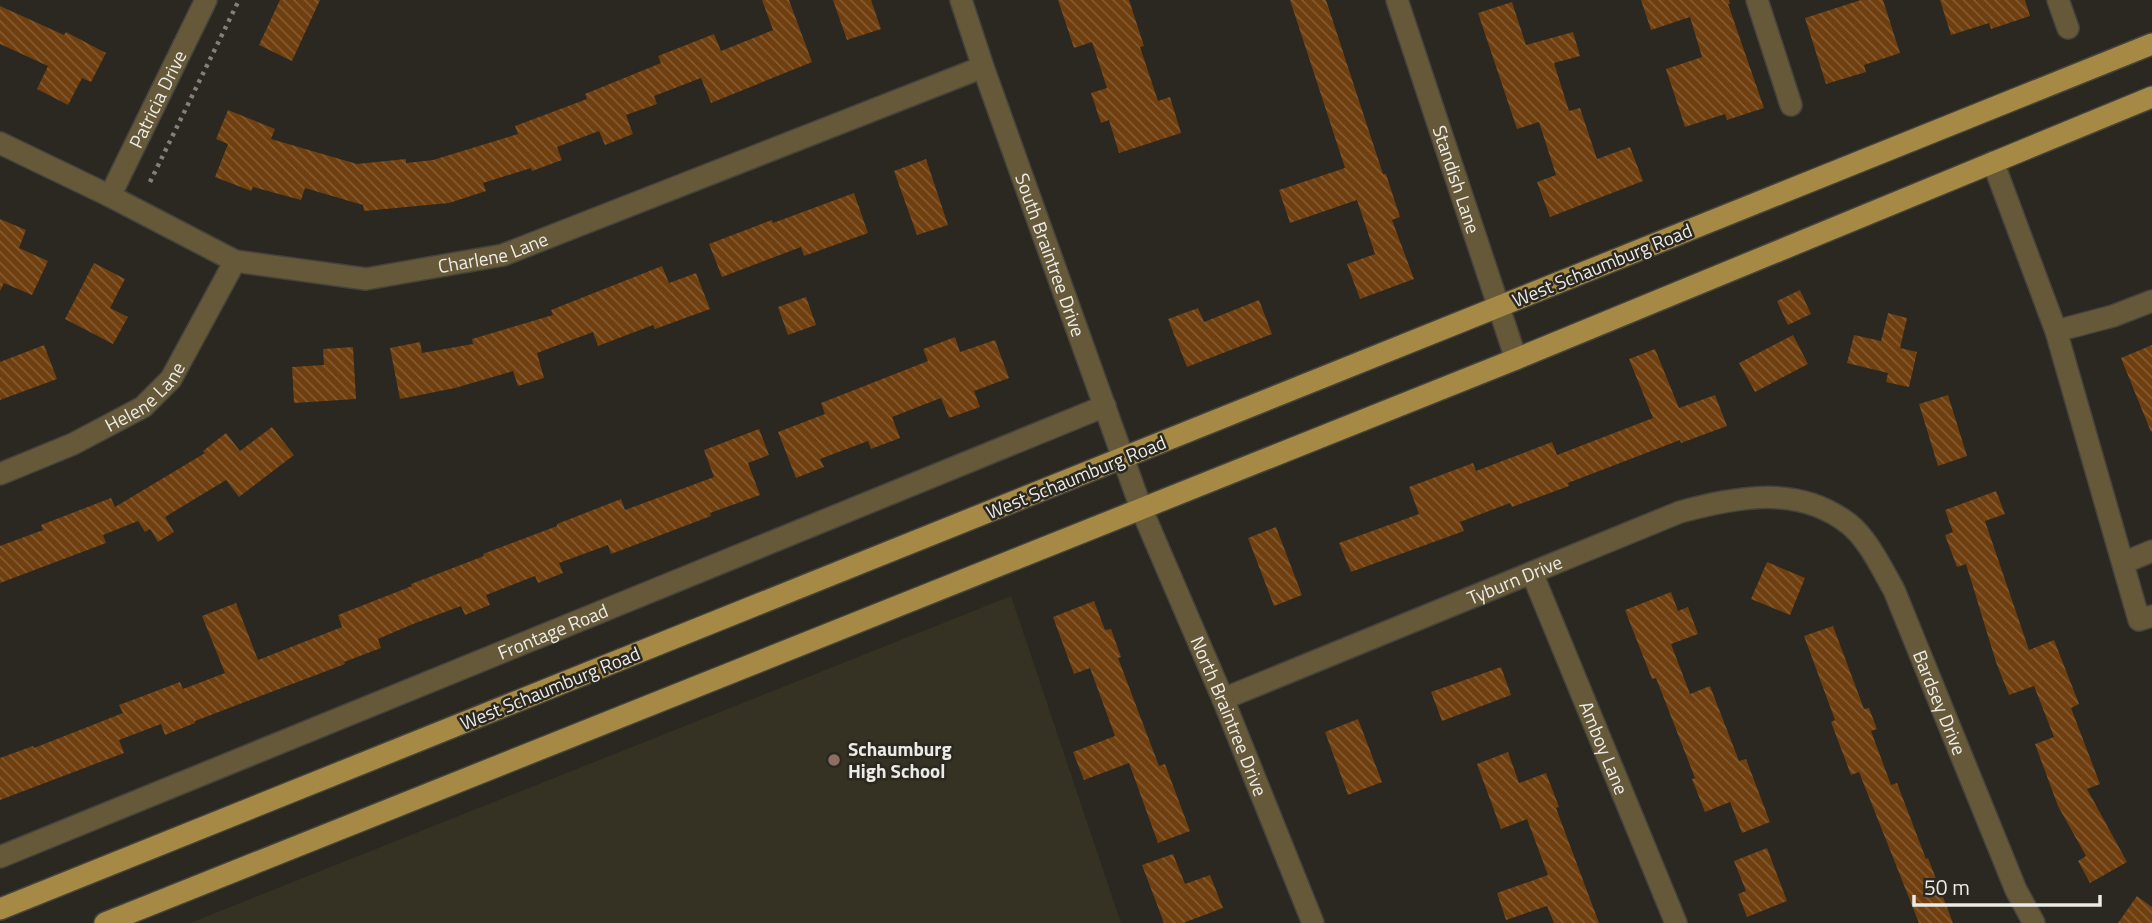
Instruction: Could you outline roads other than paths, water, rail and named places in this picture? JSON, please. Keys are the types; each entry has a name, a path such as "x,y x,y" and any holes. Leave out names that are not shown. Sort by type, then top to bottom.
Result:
{"main road":[{"name":"West Schaumburg Road","path":"0,909 2152,44"},
{"path":"105,923 1516,359 2152,97"}],"street":[{"name":"Patricia Drive","path":"110,196 206,0"},
{"name":"South Braintree Drive","path":"961,0 1141,508"},
{"name":"Standish Lane","path":"1397,0 1516,359"},
{"path":"1757,0 1791,105"},
{"path":"2059,0 2068,28"},
{"name":"Charlene Lane","path":"0,143 235,261 366,279 503,256 983,67"},
{"path":"1993,162 2056,331 2139,621 2152,615"},
{"name":"Helene Lane","path":"0,474 74,444 143,407 171,379 235,261"},
{"path":"2056,331 2113,316 2152,301"},
{"name":"Frontage Road","path":"0,857 1105,407"},
{"name":"Tyburn Drive","path":"1223,699 1680,512 1730,499 1774,497 1815,503"},
{"name":"Bardsey Drive","path":"1815,503 1850,525 1874,556 1894,590 2016,890 2034,923"},
{"name":"North Braintree Drive","path":"1141,508 1223,699 1313,923"},
{"path":"2123,563 2152,551"},
{"name":"Amboy Lane","path":"1532,573 1676,923"}],"place":[{"name":"Schaumburg High School","path":"834,760"}]}
